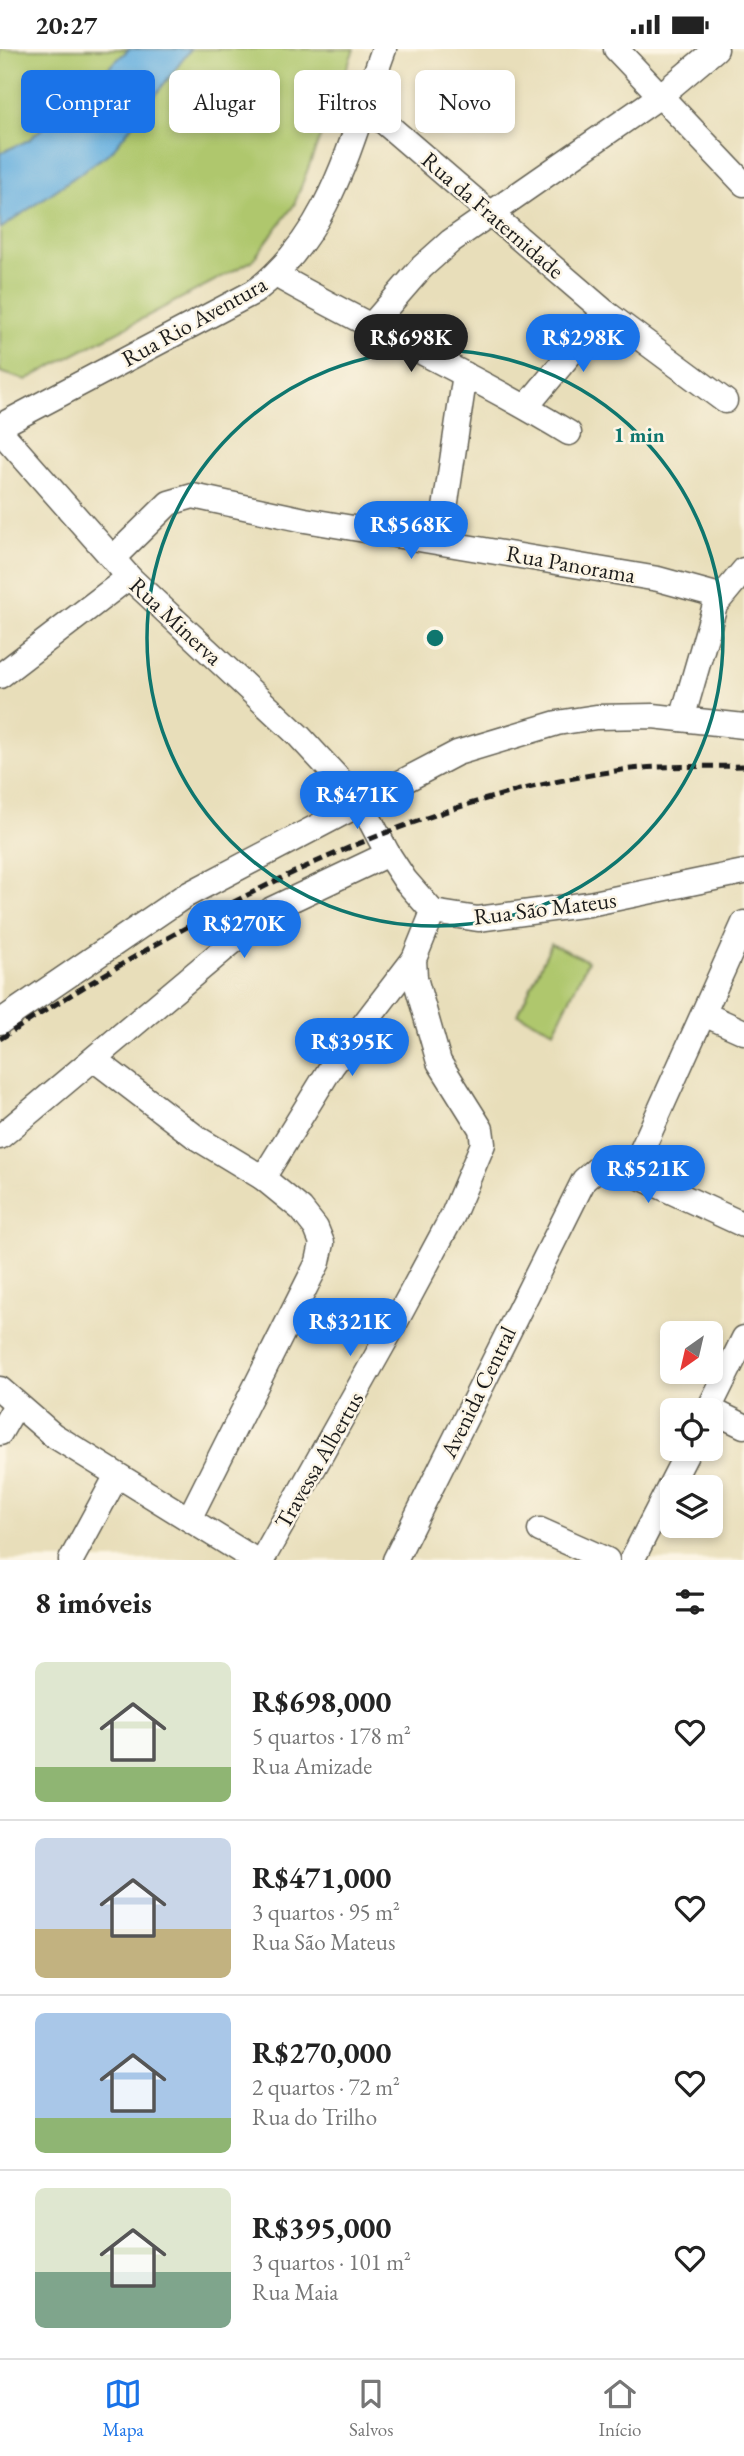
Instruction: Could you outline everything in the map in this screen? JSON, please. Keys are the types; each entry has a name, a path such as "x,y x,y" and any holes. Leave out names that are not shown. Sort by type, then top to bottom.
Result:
{"street":[{"name":"Rua Rio Aventura","path":"376,70 384,49"},
{"path":"616,49 743,181"},
{"path":"369,328 422,267 492,212 660,96 716,49"},
{"name":"Rua Rio Aventura","path":"0,428 254,292 276,275 317,225 333,192 353,133"},
{"name":"Rua da Fraternidade","path":"398,133 605,311 725,401"},
{"path":"276,275 369,328 466,374 569,433"},
{"path":"526,407 605,311"},
{"path":"440,542 466,374"},
{"name":"Rua Minerva","path":"0,428 121,567 299,736 361,803"},
{"name":"Rua Panorama","path":"0,676 121,567 169,503 194,496 305,520 658,579 720,596"},
{"path":"682,719 710,617 720,596 744,570"},
{"path":"0,1022 183,897 457,753 556,723 620,715 744,726"},
{"path":"263,1178 332,1066 414,958 433,912 388,854 361,803"},
{"path":"0,1137 272,909 388,854"},
{"name":"Rua São Mateus","path":"433,912 478,919 614,900 744,872"},
{"path":"632,1172 744,923"},
{"name":"Travessa Albertus","path":"262,1560 394,1325 473,1174 484,1137 446,1077 432,1044 415,978 414,958"},
{"path":"704,1014 744,1032"},
{"path":"95,1059 197,1138 263,1178 300,1209 316,1228 322,1243 318,1262 189,1519"},
{"name":"Avenida Central","path":"395,1560 584,1180 597,1169 617,1165 744,1225"},
{"path":"715,1398 744,1338"},
{"path":"0,1433 8,1397 53,1435 255,1560"},
{"path":"723,1416 744,1426"},
{"path":"632,1560 683,1461"},
{"path":"71,1560 116,1476"},
{"path":"540,1530 607,1560"}],"green space":[{"path":"0,49 354,49 346,70 294,70 294,133 322,133 294,205 252,261 26,380 0,372"},
{"path":"551,944 588,961 554,1031 518,1014"}],"water":[{"path":"129,49 191,49 175,70 169,70 169,77 155,95 155,70 106,70"},
{"path":"37,133 126,133 112,151 0,229 0,153 29,140"}],"railway":[{"path":"0,1039 73,993 221,909 297,871 375,837 454,809 537,786 637,768 744,766"}]}
